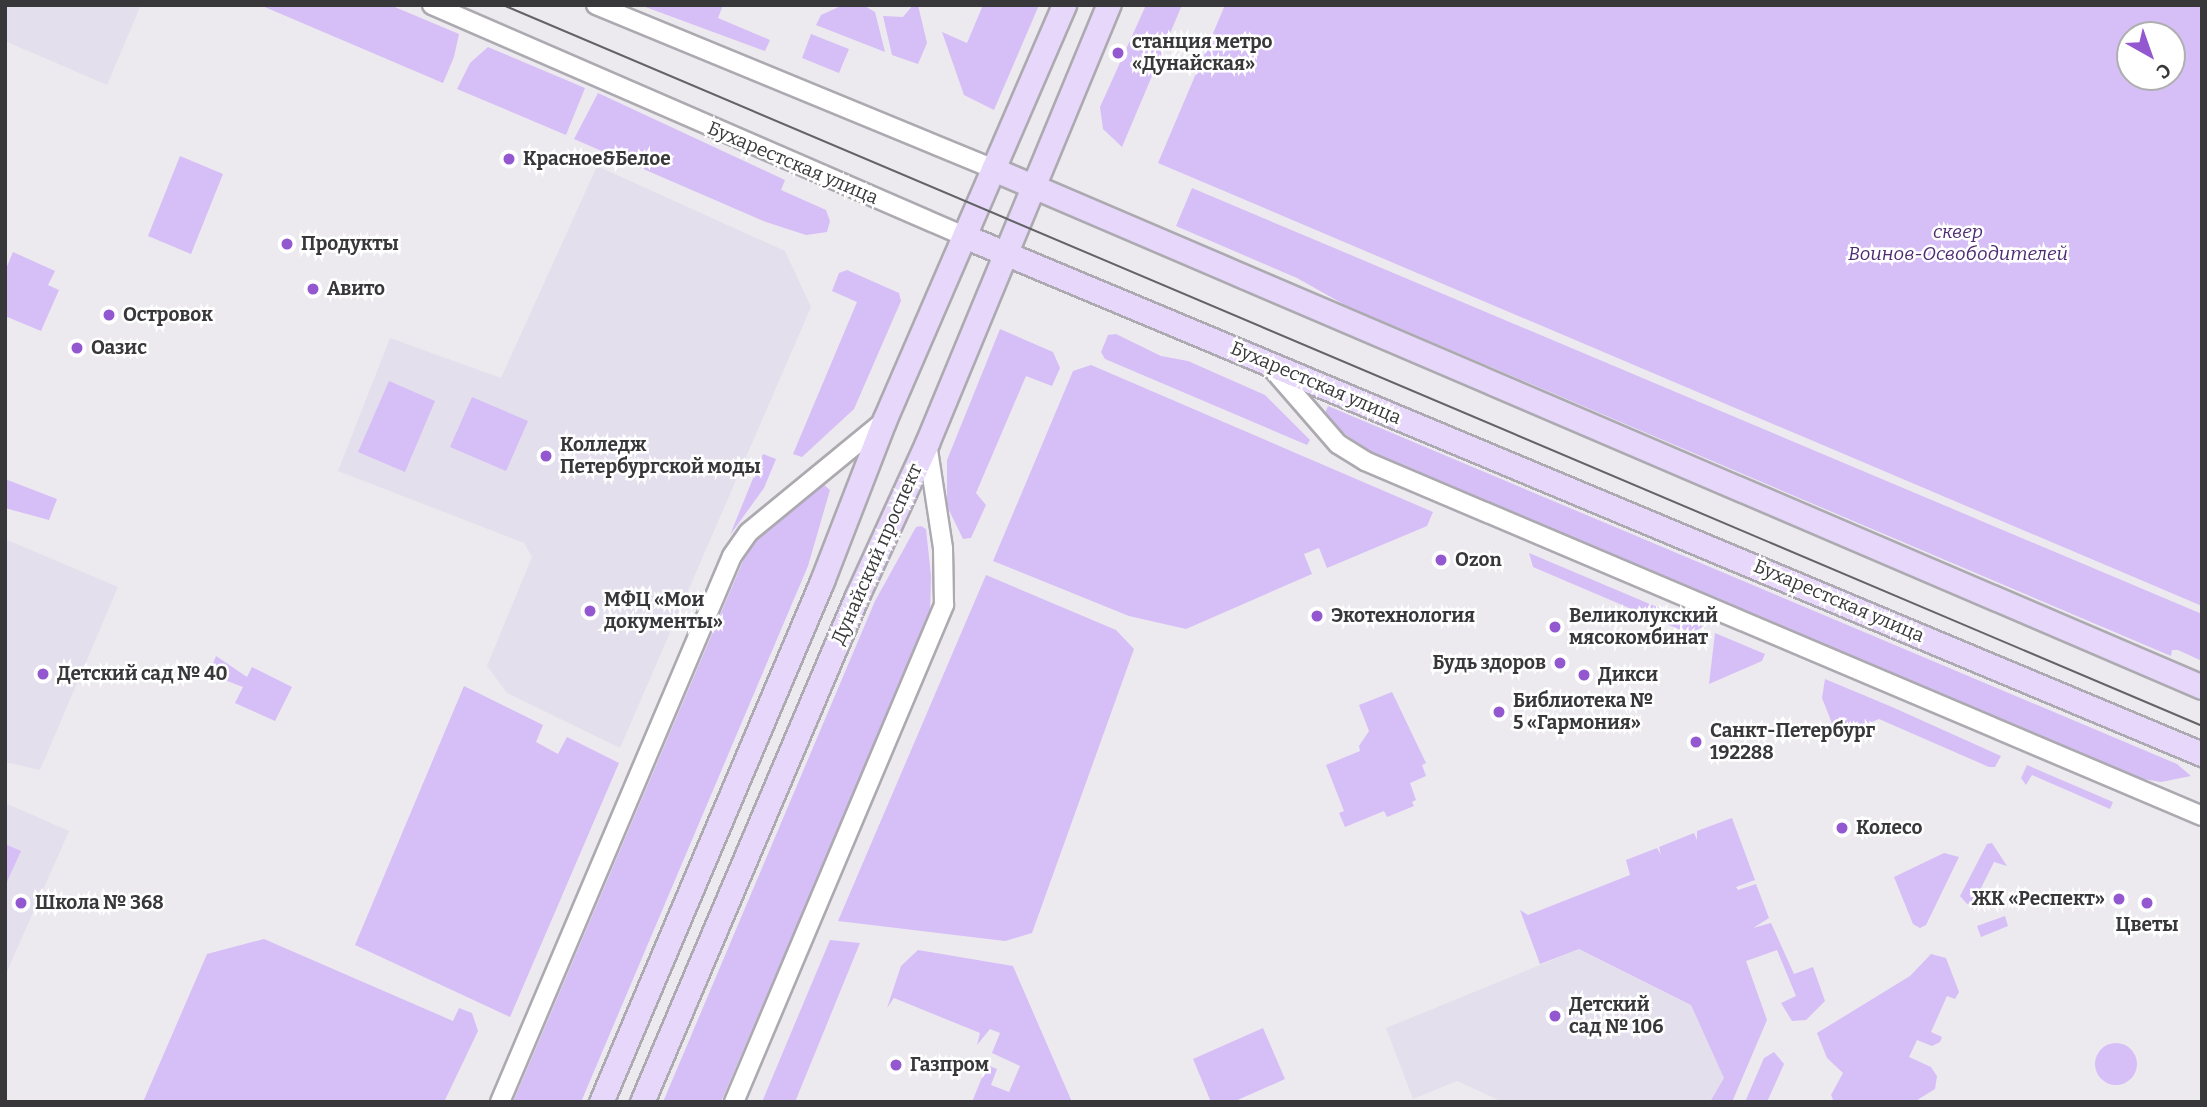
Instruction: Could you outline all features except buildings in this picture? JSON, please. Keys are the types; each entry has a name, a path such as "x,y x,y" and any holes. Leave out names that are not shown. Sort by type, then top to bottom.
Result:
{"main road":[{"name":"Дунайский проспект","path":"601,1102 822,581 884,421 1064,5"},
{"name":"Дунайский проспект","path":"642,1102 857,596 927,443 1108,5"},
{"path":"993,169 2202,687"},
{"name":"Бухарестская улица","path":"964,236 2202,754"}],"street":[{"name":"Бухарестская улица","path":"432,5 964,236"},
{"path":"596,5 993,169"},
{"path":"1266,362 1338,444 1365,461 2202,816"},
{"path":"500,1102 732,556 749,532 884,421"},
{"path":"734,1102 944,606 943,548 927,443"}],"shaded area":[{"path":"5,5 141,5 107,85 5,41"},
{"name":"Колледж Петербургской моды","path":"597,166 785,251 811,307 620,748 507,693 487,666 532,557 524,543 338,471 390,338 501,378"},
{"name":"Детский сад № 40","path":"5,539 118,587 40,770 5,762"},
{"name":"Школа № 368","path":"5,803 69,831 5,976"},
{"name":"Детский сад № 106","path":"1579,949 1691,1005 1725,1078 1710,1102 1503,1102 1457,1081 1413,1099 1386,1028"}],"green space":[{"path":"260,5 390,5 459,34 454,57 443,83"},
{"path":"640,5 723,5 718,18 770,40 765,51"},
{"path":"843,5 863,5 875,12 885,52 816,25 821,15"},
{"path":"913,5 918,5 927,43 918,64 892,55 883,16 903,17"},
{"path":"983,5 1039,5 994,110 964,95 942,32 967,43"},
{"path":"1146,5 1182,5 1122,147 1103,129 1100,107"},
{"name":"сквер Воинов-Освободителей","path":"1225,5 2202,5 2202,606 1158,163"},
{"path":"811,34 849,49 839,73 802,58"},
{"path":"488,47 585,88 566,135 457,89 470,63"},
{"path":"598,93 785,180 781,190 826,210 830,221 827,232 806,235 766,222 574,139"},
{"path":"180,156 223,174 191,254 148,236"},
{"path":"1192,188 2202,614 2202,661 2178,650 2172,650 2171,656 1345,305 1297,278 1176,226"},
{"path":"13,252 55,271 48,285 59,290 41,331 5,316 5,271"},
{"path":"847,270 899,293 901,301 854,409 802,457 793,454 857,302 832,291 839,273"},
{"path":"1000,329 1053,352 1060,368 1052,386 1026,376 976,493 986,505 971,538 963,539 947,506 947,460"},
{"path":"1116,334 1161,356 1188,361 1265,395 1310,440 1307,445 1105,359 1101,352 1108,335"},
{"path":"1091,365 1433,512 1427,526 1327,568 1319,548 1304,554 1312,574 1186,629 1129,616 993,561 1073,371"},
{"path":"389,381 435,401 405,472 358,452"},
{"path":"472,397 528,421 506,471 450,447"},
{"path":"1328,406 2177,764 2191,776 2161,782 2138,778 1370,452 1330,423 1325,413"},
{"path":"763,454 776,459 764,488 730,535"},
{"path":"5,479 57,499 49,520 5,508"},
{"path":"822,483 830,490 808,566 581,1102 513,1102 749,547"},
{"path":"916,527 926,529 931,576 930,615 721,1102 663,1102 875,601"},
{"path":"1529,553 1702,627 1690,634 1533,567"},
{"path":"986,575 1116,630 1134,649 1032,933 1005,941 838,921"},
{"path":"1715,633 1765,654 1762,661 1709,684"},
{"path":"216,656 247,677 252,667 292,687 275,721 235,703 243,687 209,674"},
{"path":"1825,679 2001,756 1995,767 1989,767 1879,719 1837,736 1822,698"},
{"path":"464,686 543,725 536,742 558,754 567,737 619,763 510,1017 355,945"},
{"path":"1392,692 1426,763 1422,765 1426,776 1410,783 1416,800 1412,802 1414,806 1387,817 1384,811 1345,827 1339,813 1344,811 1326,765 1360,751 1359,746 1369,731 1359,705"},
{"path":"2027,765 2113,802 2110,809 2032,775 2026,785 2021,778"},
{"path":"1732,818 1755,880 1736,887 1738,890 1756,884 1769,918 1753,928 1771,923 1794,974 1813,967 1825,1001 1806,1020 1792,1021 1781,1003 1796,996 1777,950 1746,961 1767,1020 1732,1102 1710,1102 1724,1078 1691,1005 1579,949 1540,964 1520,910 1528,915 1630,875 1626,860 1657,848 1661,855 1659,847 1694,833 1697,840 1697,831"},
{"path":"1992,843 2007,866 1994,862 1978,894 1989,898 1967,904 1960,896 1987,844"},
{"path":"5,844 21,851 5,886"},
{"path":"1944,853 1959,857 1926,925 1920,928 1913,924 1894,877"},
{"path":"2005,916 2008,926 1981,937 1977,926"},
{"path":"264,939 453,1021 459,1008 472,1013 478,1031 444,1102 143,1102 207,954"},
{"path":"830,940 860,943 795,1102 762,1102"},
{"path":"918,950 1013,966 1072,1102 972,1102 987,1065 997,1069 991,1085 1009,1092 1020,1066 992,1053 1000,1033 990,1029 977,1045 980,1033 894,998 887,1008 901,966"},
{"path":"1931,954 1946,958 1959,992 1955,999 1947,996 1931,1032 1942,1037 1940,1042 1932,1046 1917,1040 1909,1057 1931,1067 1937,1076 1935,1089 1914,1102 1834,1102 1831,1095 1843,1073 1827,1058 1817,1033 1910,976"},
{"path":"1263,1028 1285,1079 1233,1102 1211,1102 1193,1059"},
{"path":"2116,1043 2131,1049 2137,1064 2131,1079 2116,1085 2101,1079 2095,1064 2101,1049"},
{"path":"1774,1052 1784,1064 1767,1102 1745,1102 1764,1058"}],"tram line":[{"path":"503,5 2202,726"}],"place":[{"name":"станция метро «Дунайская»","path":"1118,53"},
{"name":"Красное&Белое","path":"509,159"},
{"name":"Продукты","path":"287,244"},
{"name":"Авито","path":"313,289"},
{"name":"Островок","path":"109,315"},
{"name":"Оазис","path":"77,348"},
{"name":"Колледж Петербургской моды","path":"546,456"},
{"name":"Ozon","path":"1441,560"},
{"name":"МФЦ «Мои документы»","path":"590,611"},
{"name":"Экотехнология","path":"1317,616"},
{"name":"Великолукский мясокомбинат","path":"1555,627"},
{"name":"Будь здоров","path":"1560,663"},
{"name":"Детский сад № 40","path":"43,674"},
{"name":"Дикси","path":"1584,675"},
{"name":"Библиотека № 5 «Гармония»","path":"1499,712"},
{"name":"Санкт-Петербург 192288","path":"1696,742"},
{"name":"Колесо","path":"1842,828"},
{"name":"ЖК «Респект»","path":"2119,899"},
{"name":"Школа № 368","path":"21,903"},
{"name":"Цветы","path":"2147,903"},
{"name":"Детский сад № 106","path":"1555,1016"},
{"name":"Газпром","path":"896,1065"}]}
